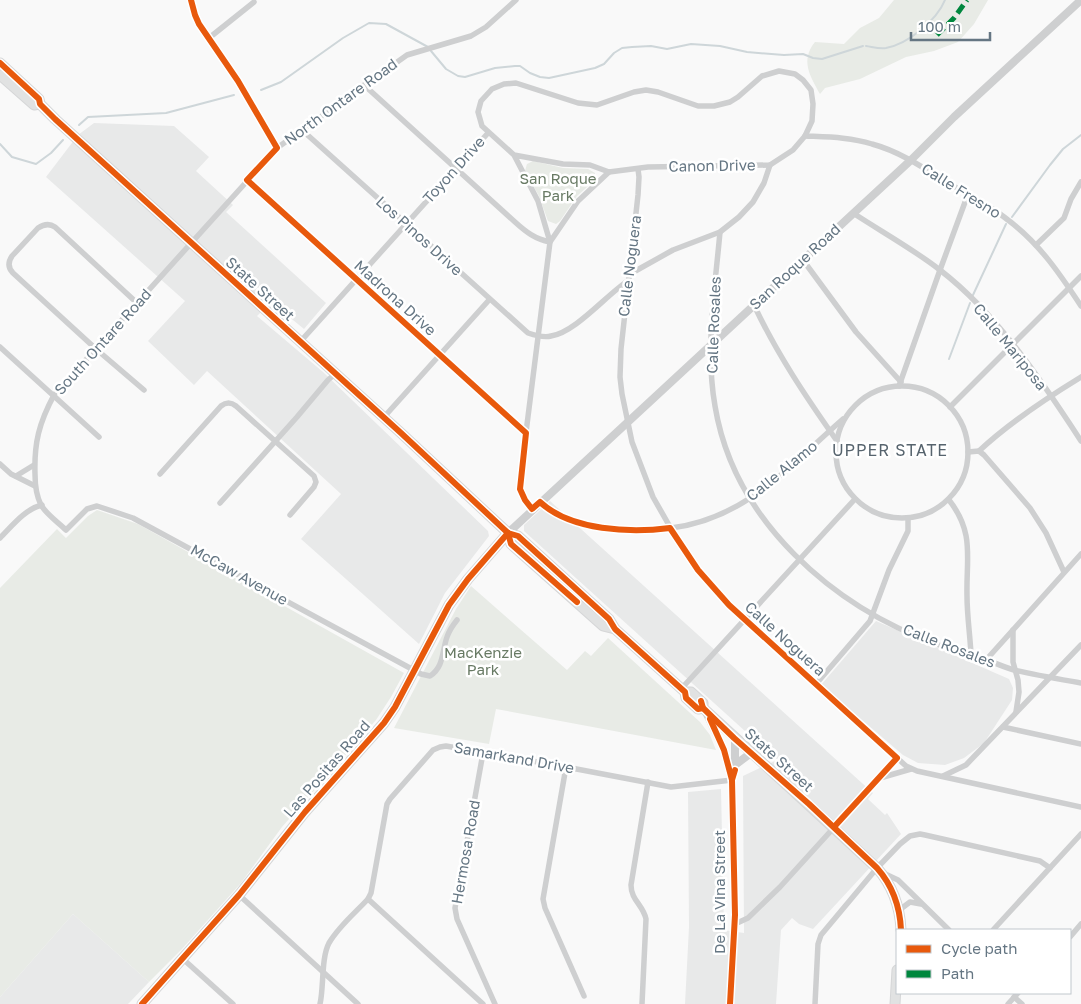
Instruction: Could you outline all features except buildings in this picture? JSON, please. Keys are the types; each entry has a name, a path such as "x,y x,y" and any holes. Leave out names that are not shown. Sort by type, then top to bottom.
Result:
{"main road":[{"name":"State Street","path":"0,63 39,99 40,104 84,146 384,417 508,532 511,544 603,626 615,629 683,690 691,692 703,703 704,709 834,826 879,870 891,889 898,910 901,929"},
{"name":"State Street","path":"0,75 34,104 40,104"},
{"name":"Las Positas Road","path":"142,1004 240,895 305,812 380,729 395,708 413,671 459,590 508,532"},
{"path":"895,1004 896,987"}],"street":[{"path":"191,0 194,15 238,81 277,148"},
{"name":"San Roque Road","path":"508,532 712,345 1081,0"},
{"name":"North Ontare Road","path":"192,244 277,148 393,64 414,52 479,32 512,1"},
{"path":"209,38 254,2"},
{"name":"Canon Drive","path":"514,155 563,164 590,165 609,172 648,167 770,165 793,150 805,136 812,121 814,104 811,90 803,80 797,76 779,71 762,76 730,102 706,107 646,90 634,92 597,105 578,103 516,83 497,86 487,93 479,106 480,122 488,133 514,155 538,201 550,242 520,490 524,500 532,510"},
{"path":"364,86 527,232 534,237 550,242"},
{"name":"Los Pinos Drive","path":"302,130 525,332 539,336"},
{"name":"Toyon Drive","path":"300,342 488,133"},
{"name":"Calle Fresno","path":"805,136 858,140 886,148 911,160 968,194 1008,220 1036,245 1054,266 1081,306"},
{"path":"539,336 553,336 572,326 585,317 630,277 673,250 720,232 740,216 753,202 764,183 770,165"},
{"name":"Calle Noguera","path":"638,169 638,195 620,359 622,394 632,442 645,479 670,528 698,570 743,620 911,769 1081,807"},
{"name":"Canon Drive","path":"550,242 578,201 609,172"},
{"name":"Madrona Drive","path":"247,180 526,433"},
{"path":"1036,245 1064,218 1071,199 1081,182"},
{"path":"900,384 968,194"},
{"name":"Calle Mariposa","path":"853,213 940,270 976,303 1013,345 1081,441"},
{"path":"138,302 55,227 50,225 43,225 38,228 12,256 9,265 13,273 144,390"},
{"name":"Calle Rosales","path":"720,232 712,345 712,382 717,418 728,454 749,498 774,532 799,559 834,588 873,614 940,646 971,654 1015,670 1081,683"},
{"name":"South Ontare Road","path":"66,530 42,505 35,486 34,465 38,431 44,414 54,396 192,244"},
{"path":"803,260 856,332 900,384"},
{"path":"950,407 1081,276"},
{"path":"384,417 490,300"},
{"path":"754,305 786,366 837,442"},
{"path":"0,346 98,437"},
{"path":"220,502 335,374"},
{"path":"968,452 979,451 1022,416 1081,377"},
{"path":"900,384 923,390 937,397 950,407 963,428 968,452 967,466 963,478 957,490 948,500 930,512 908,518 883,516 868,509 855,499 845,486 838,471 836,454 839,430 852,408 866,397 882,389 900,384"},
{"path":"160,474 221,406 231,403 312,474 315,479 314,487 290,515"},
{"name":"Calle Alamo","path":"540,502 564,517 590,524 631,530 654,530 687,526 712,519 739,506 768,487 847,416"},
{"path":"979,451 1030,508 1046,533 1064,572"},
{"path":"0,464 16,476 35,486"},
{"path":"16,476 34,465"},
{"path":"683,690 743,620 855,499"},
{"path":"948,500 962,523 968,543 967,610 971,654"},
{"path":"0,538 20,518 35,507 42,505"},
{"name":"McCaw Avenue","path":"66,530 87,509 97,506 133,518 413,671"},
{"path":"816,684 870,621 889,570 908,531 908,518"},
{"path":"986,660 1064,572 1078,560 1081,554"},
{"path":"413,671 430,676 436,672 442,658 446,639 457,620"},
{"path":"1013,630 1015,670 1019,692 1016,712"},
{"path":"943,776 966,765 1081,645"},
{"name":"De La Vina Street","path":"704,709 724,750 732,780"},
{"path":"1003,727 1081,744"},
{"name":"De La Vina Street","path":"730,1004 735,924 732,780 735,765 735,738"},
{"name":"Samarkand Drive","path":"320,1004 328,944 368,899 371,893 387,804 393,794 433,750 446,746 674,787 732,780"},
{"name":"Hermosa Road","path":"483,753 455,908 494,1004"},
{"path":"735,765 751,753"},
{"path":"735,924 744,921 759,909 897,758"},
{"path":"566,767 543,899 545,908 584,996"},
{"path":"878,779 911,769"},
{"path":"642,1004 646,919 643,910 633,898 630,886 648,782"},
{"path":"815,1004 818,944 821,935 905,839 920,834 1040,861 1050,868"},
{"path":"994,929 1081,834"},
{"path":"879,870 898,880 948,929"},
{"path":"240,895 358,1004"},
{"path":"368,899 483,1004"},
{"path":"898,910 910,902 921,904"},
{"path":"1071,936 1081,924"},
{"path":"183,959 233,1004"},
{"path":"1008,1004 1016,994 1022,1004"}],"shaded area":[{"path":"94,123 174,126 209,157 196,171 233,205 226,212 326,303 304,329 271,302 257,316 323,372 488,531 489,536 445,593 419,644 301,539 341,494 207,371 194,385 148,341 185,301 46,177 78,135"},
{"path":"550,501 873,793 868,799 885,815 887,813 901,834 813,929 799,924 792,918 781,930 776,1004 685,1004 689,927 688,792 721,789 724,930 744,933 743,776 777,760 524,531 524,525"},
{"path":"876,621 1009,679 1013,688 1012,700 984,743 964,758 945,765 918,763 903,755 821,685"},
{"path":"73,914 149,982 128,1004 0,1004 0,997"}],"green space":[{"path":"894,0 988,0 974,24 958,42 934,51 906,57 860,79 825,88 820,94 810,74 807,62 810,49 815,42 844,44 860,28 879,18"},
{"name":"San Roque Park","path":"533,161 563,168 588,169 595,173 595,180 577,196 556,224 548,221 539,196 525,171 527,164"},
{"path":"97,510 138,524 404,673 376,720 282,827 241,883 182,949 149,982 73,914 0,997 0,588 57,529 66,538 88,516"},
{"name":"MacKenzie Park","path":"471,586 567,670 585,651 591,656 608,638 700,722 710,735 716,750 496,709 489,744 394,728 456,609"}],"waterway":[{"path":"866,46 886,48 903,42 929,23 945,0"},
{"path":"261,90 281,82 343,38 369,23 386,24 428,47"},
{"path":"431,51 446,69 458,76 465,77 495,68 520,66 530,73 549,78 595,68 604,64 614,53 622,48 651,46 667,49 691,44 720,46 747,52 784,55 803,54 822,59 863,46"},
{"path":"79,125 88,117 166,113 234,95"},
{"path":"1012,217 1063,149 1081,135"},
{"path":"0,144 12,157 36,164 51,153 63,140"},
{"path":"973,295 1006,224"},
{"path":"949,359 970,303"}],"marked path":[{"path":"937,35 954,18 967,0"}],"cycle path":[{"path":"191,0 199,24 238,81 277,148 247,180 526,433 520,489 532,509 540,502 553,512 568,519 602,528 620,530 670,528 698,570 729,605 897,758 834,827"},
{"path":"0,63 39,99 40,104 55,119 401,433 508,533 518,536 609,619 615,629 685,692 686,698 698,709 703,708"},
{"path":"508,533 511,544 577,602"},
{"path":"142,1004 239,895 305,812 384,723 395,707 449,605 468,579 508,533"},
{"path":"701,701 703,708 734,738 809,804 877,868 887,882 894,897 899,913 901,929"},
{"path":"710,719 724,750 732,780"},
{"path":"730,1004 735,915 732,780 735,770"}],"district":[{"name":"UPPER STATE","path":"890,450"}]}
